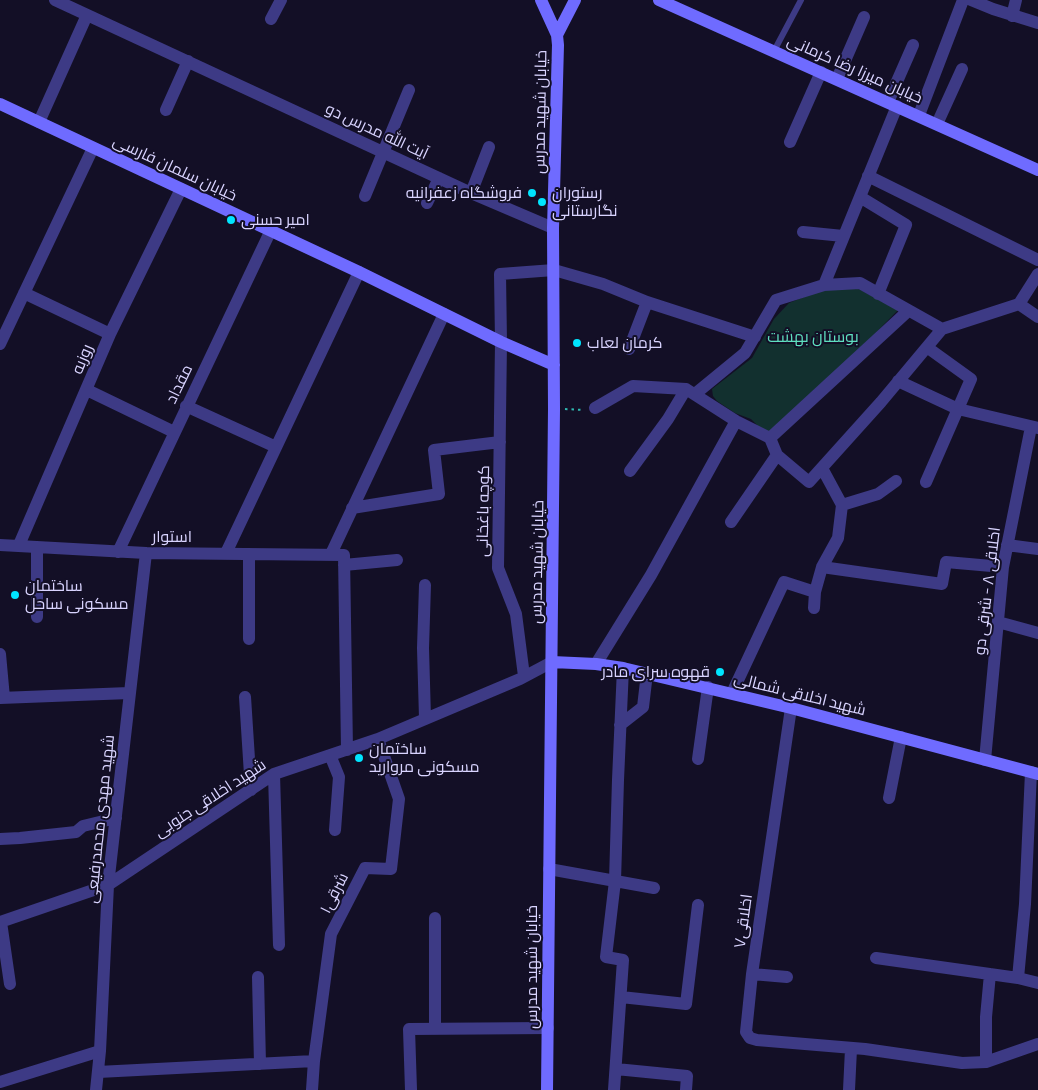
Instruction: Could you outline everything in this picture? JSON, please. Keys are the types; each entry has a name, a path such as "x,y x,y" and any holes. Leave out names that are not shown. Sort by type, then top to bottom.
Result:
{"main road":[{"name":"خیابان شهید مدرس","path":"541,0 557,35 553,228 554,409 547,1090"},
{"name":"خیابان شهید مدرس","path":"557,35 575,0"},
{"name":"خیابان میرزا رضا کرمانی","path":"658,0 919,115 1038,170"},
{"name":"خیابان سلمان فارسی","path":"0,104 271,230 501,342 554,365"},
{"name":"شهید اخلاقی شمالی","path":"552,662 596,664 647,673 791,708 1034,773"}],"street":[{"name":"آیت الله مدرس دو","path":"55,0 471,193 553,228"},
{"path":"271,19 281,0"},
{"path":"919,115 964,0"},
{"path":"971,0 1012,16 1038,23"},
{"path":"1012,16 1016,0"},
{"path":"39,122 87,15"},
{"path":"837,79 864,17"},
{"path":"824,285 868,176 913,45"},
{"path":"166,110 188,61"},
{"path":"937,124 962,69"},
{"path":"790,142 821,72"},
{"path":"365,196 409,90"},
{"path":"471,193 489,147"},
{"path":"0,344 93,148"},
{"path":"868,176 1038,260"},
{"path":"427,203 439,178"},
{"name":"روزبه","path":"19,546 110,334 181,189"},
{"path":"860,196 906,225 878,294"},
{"name":"مقداد","path":"118,552 271,230"},
{"path":"803,232 844,236"},
{"path":"554,270 603,284 647,302 755,337"},
{"name":"کوچه باغخانی","path":"524,676 516,614 498,568 500,274 554,270"},
{"path":"226,553 359,272"},
{"path":"595,408 633,386 690,392 736,421 770,438 777,455 809,482 928,348 942,329 1019,304 1038,274"},
{"path":"630,471 690,392 745,353 776,300 824,285 860,283 942,329"},
{"path":"24,293 110,334"},
{"path":"629,349 647,302"},
{"path":"1019,304 1038,317"},
{"path":"770,438 908,311"},
{"path":"330,554 444,314"},
{"path":"926,482 971,379 928,348"},
{"path":"898,381 958,409 1035,428"},
{"path":"87,390 174,432"},
{"path":"186,406 276,447"},
{"path":"596,664 651,575 736,421"},
{"name":"اخلاقی ۸ - شرقی دو","path":"985,760 1003,567 1035,428"},
{"path":"352,508 439,494 434,450 500,442"},
{"path":"731,522 777,455"},
{"path":"814,608 815,592 822,567 838,538 842,505 822,468"},
{"path":"842,505 878,494 896,481"},
{"name":"استوار","path":"0,545 146,553 330,554 344,560 397,560"},
{"path":"1007,545 1038,549"},
{"path":"36,617 37,547"},
{"name":"شهید مهدی محمدرفیعی","path":"96,1090 100,1051 108,885 146,553"},
{"path":"248,554 249,639"},
{"path":"344,560 347,750"},
{"path":"822,567 942,584 946,562 1003,567"},
{"path":"732,693 784,582 815,592"},
{"path":"425,585 423,648 425,718"},
{"path":"998,622 1038,633"},
{"path":"0,654 2,698 129,693"},
{"name":"شهید اخلاقی جنوبی","path":"0,922 108,885 274,774 378,739 552,662"},
{"path":"614,1090 623,960 606,957 615,881 623,668"},
{"path":"620,725 643,707 647,673"},
{"path":"698,759 708,688"},
{"path":"245,697 251,790"},
{"name":"اخلاقی۷","path":"791,708 752,974 746,1032 750,1038 757,1040 851,1049"},
{"path":"889,798 902,737"},
{"name":"شرقی۱","path":"312,1090 314,1061 332,934 365,868 391,869 399,799 378,739"},
{"path":"330,755 339,777 335,830"},
{"path":"1018,978 1034,773"},
{"path":"274,774 279,945"},
{"path":"0,839 76,832 82,826 116,818"},
{"path":"549,869 654,888"},
{"path":"1024,904 1038,905"},
{"path":"621,997 686,1004 698,905"},
{"path":"435,918 435,1029"},
{"path":"0,922 10,984"},
{"path":"876,958 1018,978 1038,983"},
{"path":"752,974 787,977"},
{"path":"986,1062 986,1017 990,974"},
{"path":"258,977 260,1064"},
{"path":"411,1090 409,1029 548,1028"},
{"path":"849,1090 851,1049 865,1049 962,1063 986,1062 1038,1044"},
{"path":"0,1082 100,1051"},
{"path":"98,1072 314,1061"},
{"path":"616,1069 687,1076 686,1090"}],"lane":[{"path":"774,51 800,0"}],"path":[{"path":"554,409 587,410 595,408"}],"green space":[{"name":"بوستان بهشت","path":"855,287 898,310 855,354 767,435 751,419 735,413 717,401 713,396 712,389 752,358 774,319 789,303 819,291"}],"place":[{"name":"فروشگاه زعفرانیه","path":"532,193"},
{"name":"رستوران نگارستانی","path":"542,202"},
{"name":"امیر حسنی","path":"231,220"},
{"name":"کرمان لعاب","path":"577,343"},
{"name":"ساختمان مسکونی ساحل","path":"15,595"},
{"name":"قهوه سرای مادر","path":"720,672"},
{"name":"ساختمان مسکونی مروارید","path":"359,758"}]}
